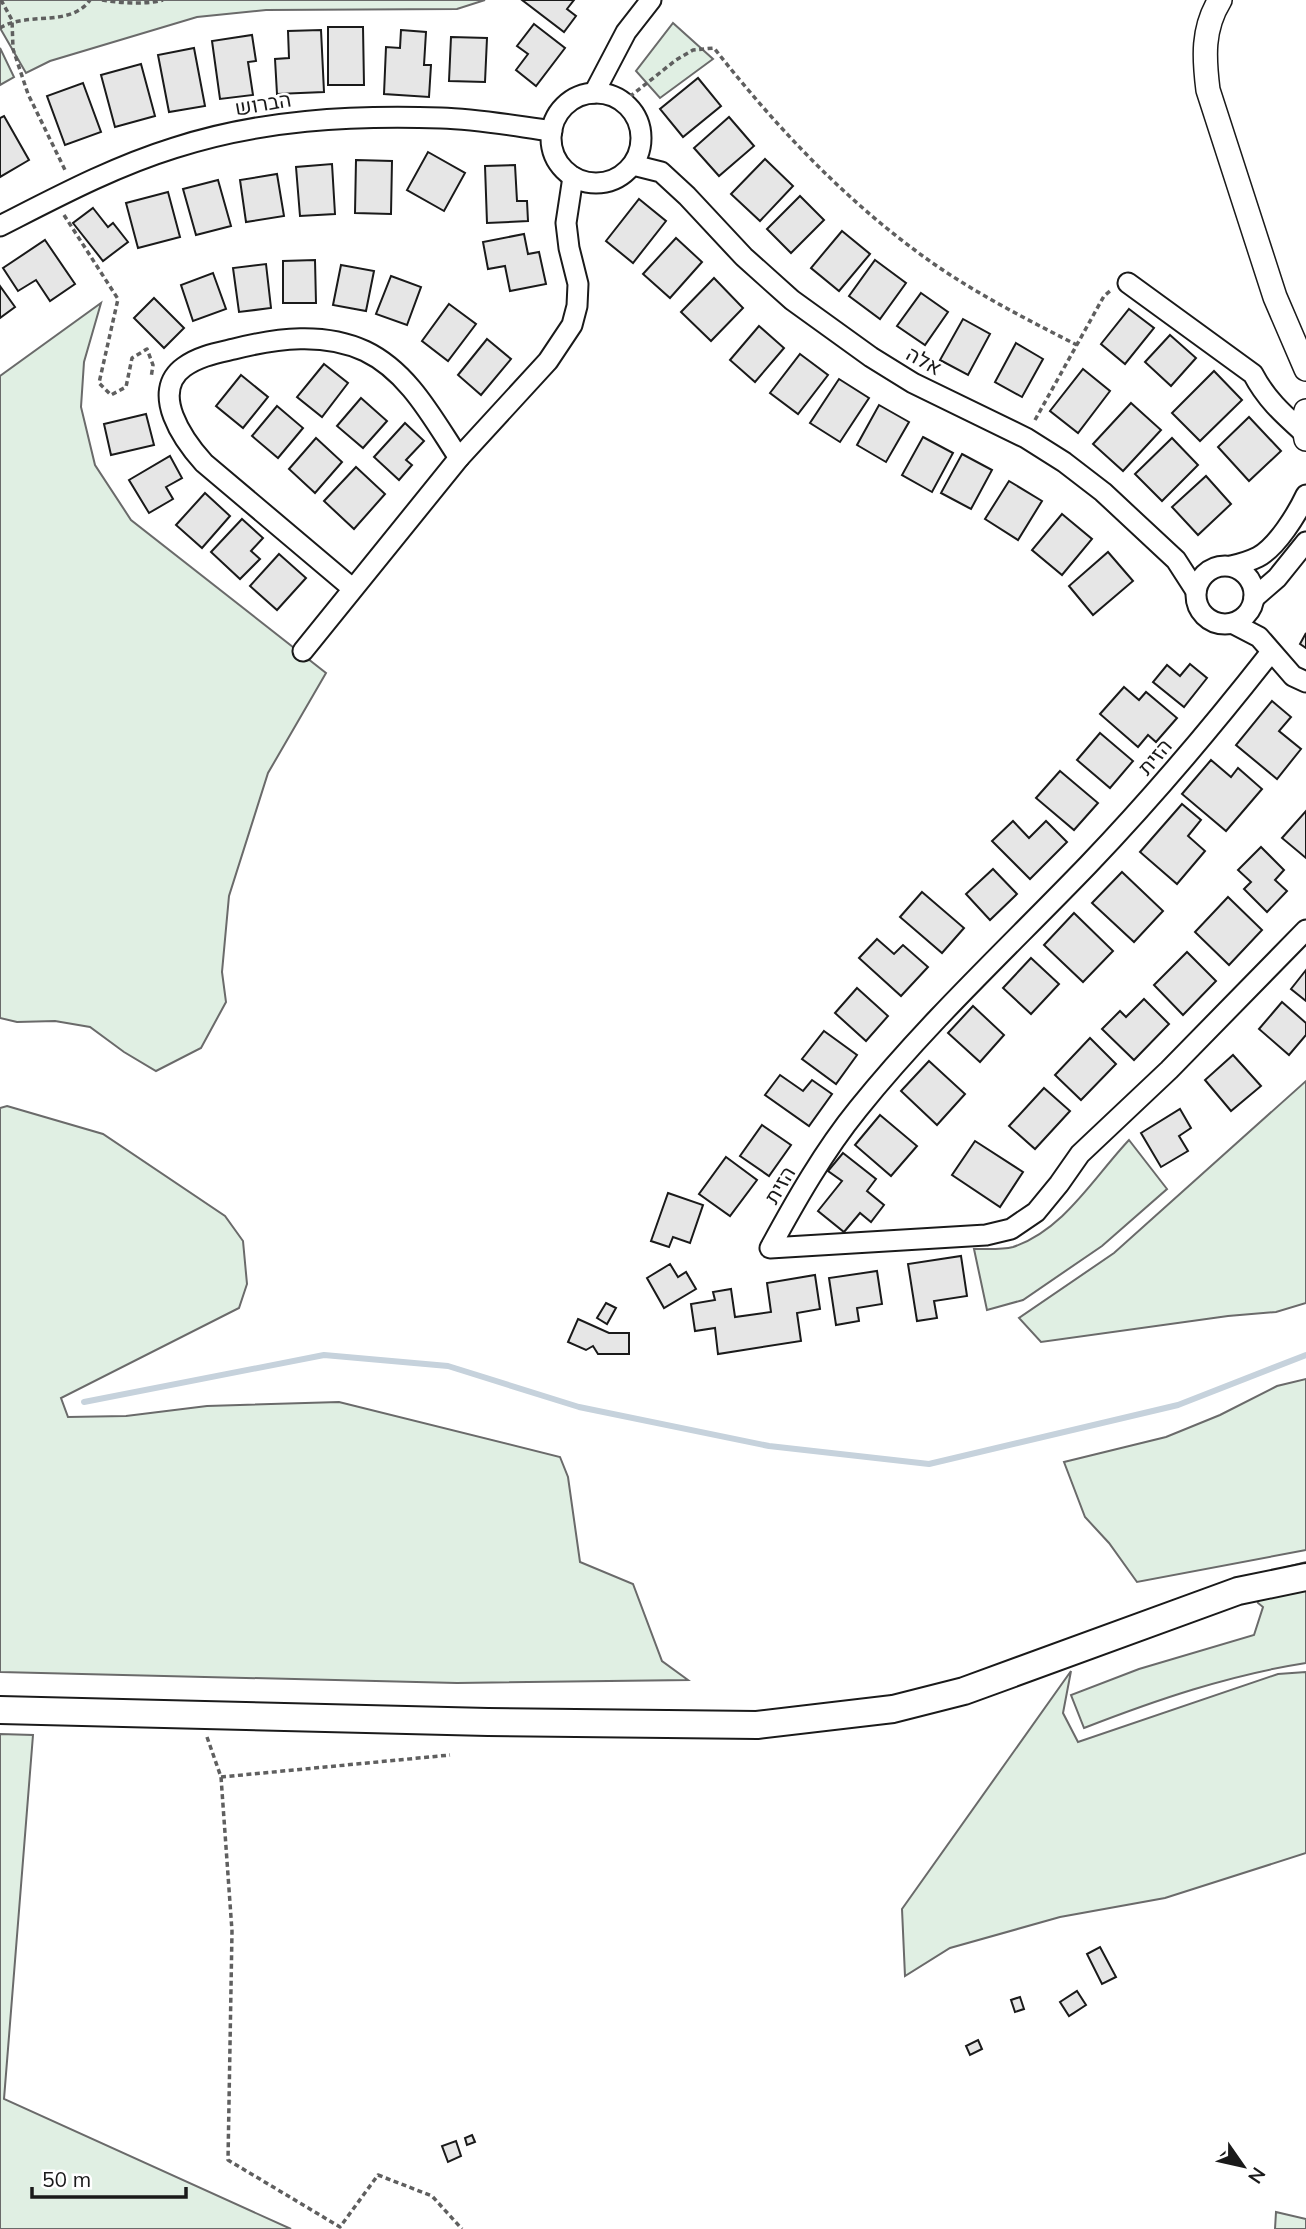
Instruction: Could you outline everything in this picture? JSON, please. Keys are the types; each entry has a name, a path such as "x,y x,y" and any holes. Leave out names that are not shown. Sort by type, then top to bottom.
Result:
{"main road":[{"path":"0,1710 757,1726 879,1711 964,1691 1238,1591 1306,1577"}],"street":[{"path":"594,93 626,32 651,0"},
{"path":"1220,0 1206,32 1204,62 1208,90 1275,297 1306,369"},
{"path":"594,93 609,95 624,102 634,113 640,128 640,150 633,165 621,176 607,182 592,184 573,177 561,167 554,154 552,131 557,116 567,104 578,97 594,93"},
{"name":"הברוש","path":"0,226 115,170 174,148 243,130 303,121 443,118 552,131"},
{"name":"אלה","path":"633,165 661,172 744,257 792,300 837,334 913,383 1026,438 1064,462 1131,517 1176,560 1196,591"},
{"path":"303,651 459,458 548,361 572,325 577,306 578,284 566,223 573,177"},
{"path":"1128,283 1253,374 1275,407 1305,428"},
{"path":"352,588 204,463 187,445 173,420 170,403 172,383 182,368 202,357 259,343 320,338 365,351 410,385 459,458"},
{"path":"1306,495 1267,551 1257,558 1231,566 1212,568 1198,582 1195,601 1205,618 1224,625 1234,624 1248,614 1254,598 1277,578 1306,541"},
{"path":"1231,566 1246,575 1251,582 1254,598"},
{"path":"1234,624 1259,637 1293,676 1306,682"},
{"name":"הזית","path":"1271,652 1222,715 1154,793 1088,865 983,970 858,1109 823,1158 770,1248 986,1236 1011,1228 1035,1212 1080,1154 1169,1070 1306,930"}],"path":[{"path":"1,0 12,20 13,49 28,94 75,189"},
{"path":"0,27 12,20 70,16 86,6 90,0"},
{"path":"102,0 119,3 152,3 163,0"},
{"path":"624,102 676,60 693,50 714,48 754,99 855,202 918,253 1012,312 1077,345"},
{"path":"54,199 118,299 99,383 111,395 126,387 132,358 148,349 153,365 149,388 170,403"},
{"path":"1026,438 1104,296 1113,288 1128,283"},
{"path":"200,1715 220,1777 232,1931 228,2161 339,2228 378,2175 432,2196 462,2229"},
{"path":"220,1777 450,1755"}],"green space":[{"path":"0,0 485,0 457,9 266,10 197,17 50,61 26,73 0,28"},
{"path":"673,23 713,59 660,98 636,71"},
{"path":"0,48 14,77 0,85"},
{"path":"101,303 84,362 81,407 95,465 131,520 326,673 268,773 229,896 222,972 226,1002 201,1048 156,1071 90,1027 55,1021 17,1022 0,1018 0,376"},
{"path":"1306,1081 1306,1303 1276,1312 1228,1316 1041,1342 1019,1318 1114,1253"},
{"path":"7,1106 103,1134 225,1216 243,1241 247,1284 239,1308 61,1398 68,1417 126,1416 207,1406 339,1402 560,1457 568,1477 580,1562 633,1584 662,1661 688,1680 457,1683 0,1672 0,1108"},
{"path":"1129,1140 1167,1189 1102,1246 1023,1300 987,1310 974,1249 1013,1247 1048,1228 1077,1201"},
{"path":"1306,1379 1306,1550 1137,1582 1109,1543 1085,1517 1064,1462 1166,1437 1220,1415 1277,1386"},
{"path":"1306,1562 1306,1663 1249,1674 1193,1690 1084,1728 1071,1695 1139,1669 1254,1635 1263,1607 1258,1603 1253,1589 1260,1574"},
{"path":"1071,1671 1063,1713 1078,1742 1278,1674 1306,1672 1306,1853 1165,1898 1060,1917 950,1948 905,1976 902,1909"},
{"path":"0,1734 33,1735 4,2099 291,2229 0,2229"},
{"path":"1276,2212 1306,2219 1306,2229 1275,2229"}],"building":[{"path":"522,0 574,0 567,9 576,16 564,32"},
{"path":"534,24 565,48 536,86 516,70 528,54 517,46"},
{"path":"328,27 363,27 364,85 328,85"},
{"path":"321,30 324,92 277,94 275,59 289,58 288,31"},
{"path":"401,30 426,32 424,65 431,65 429,97 384,94 386,47 400,48"},
{"path":"252,35 256,61 248,62 253,95 220,99 212,41"},
{"path":"451,37 487,38 485,82 449,81"},
{"path":"194,48 205,106 169,112 158,55"},
{"path":"141,64 155,116 115,127 101,75"},
{"path":"698,78 721,106 683,137 660,109"},
{"path":"83,83 101,132 65,145 47,96"},
{"path":"4,116 29,160 0,177 0,118"},
{"path":"729,117 754,146 719,176 694,148"},
{"path":"428,152 465,173 444,211 407,190"},
{"path":"765,159 793,186 760,221 731,194"},
{"path":"356,160 392,161 391,214 355,213"},
{"path":"332,164 335,214 300,216 296,167"},
{"path":"515,165 517,201 527,201 528,221 487,223 485,166"},
{"path":"277,174 284,216 246,222 240,180"},
{"path":"218,180 231,226 196,235 183,189"},
{"path":"168,192 180,237 138,248 126,203"},
{"path":"800,196 824,220 791,253 767,229"},
{"path":"639,199 666,221 633,263 606,241"},
{"path":"93,208 108,227 113,223 128,242 103,261 73,223"},
{"path":"842,231 870,254 839,291 811,268"},
{"path":"524,234 528,254 539,252 546,284 510,291 505,266 488,269 483,242"},
{"path":"676,238 702,262 670,298 643,274"},
{"path":"45,240 75,284 50,301 36,280 18,291 3,268"},
{"path":"315,260 316,303 283,303 283,261"},
{"path":"875,260 906,283 880,319 849,296"},
{"path":"266,264 271,308 239,312 233,268"},
{"path":"341,265 374,271 366,311 333,305"},
{"path":"213,273 226,309 193,321 181,285"},
{"path":"391,276 421,287 407,325 376,314"},
{"path":"714,278 743,308 711,341 681,312"},
{"path":"0,286 15,307 0,318"},
{"path":"921,293 948,312 925,345 897,326"},
{"path":"154,298 184,328 164,348 134,318"},
{"path":"449,304 476,324 448,361 422,341"},
{"path":"1129,309 1154,328 1125,364 1101,344"},
{"path":"963,319 990,334 968,375 940,360"},
{"path":"759,326 784,348 755,382 730,360"},
{"path":"1170,335 1196,358 1171,386 1145,362"},
{"path":"487,339 511,359 481,395 458,375"},
{"path":"1016,343 1043,359 1022,397 995,382"},
{"path":"800,354 828,375 798,414 770,393"},
{"path":"324,364 348,383 322,417 297,397"},
{"path":"1083,369 1110,391 1078,433 1050,411"},
{"path":"1214,371 1242,400 1200,441 1172,413"},
{"path":"241,375 268,397 243,428 216,406"},
{"path":"839,379 869,398 840,442 810,423"},
{"path":"361,398 387,421 363,448 337,426"},
{"path":"1131,403 1161,430 1123,471 1093,444"},
{"path":"879,405 909,422 886,462 857,445"},
{"path":"277,406 303,428 278,458 252,436"},
{"path":"146,414 154,445 111,455 104,424"},
{"path":"1249,417 1281,451 1249,481 1218,447"},
{"path":"405,423 424,441 406,460 412,465 399,480 374,457"},
{"path":"923,437 953,453 932,492 902,475"},
{"path":"316,438 342,462 315,493 289,469"},
{"path":"1172,438 1198,465 1162,501 1135,474"},
{"path":"962,454 992,470 971,509 941,493"},
{"path":"170,456 182,478 166,487 173,499 149,513 129,480"},
{"path":"356,467 385,494 354,529 324,501"},
{"path":"1206,476 1231,504 1198,535 1172,507"},
{"path":"1009,481 1042,501 1018,540 985,519"},
{"path":"205,493 230,516 202,548 176,525"},
{"path":"1062,514 1092,539 1062,575 1032,550"},
{"path":"242,519 263,538 251,551 260,559 240,579 211,552"},
{"path":"1108,552 1133,581 1093,615 1069,586"},
{"path":"279,554 306,578 277,610 250,586"},
{"path":"1306,633 1306,648 1300,644"},
{"path":"1190,664 1207,678 1184,707 1153,682 1167,665 1180,676"},
{"path":"1124,687 1139,700 1146,692 1177,718 1156,742 1148,735 1138,747 1100,714"},
{"path":"1272,701 1291,717 1279,731 1301,749 1277,779 1236,745"},
{"path":"1100,733 1133,761 1110,788 1077,760"},
{"path":"1211,760 1231,777 1238,768 1262,789 1226,831 1182,794"},
{"path":"1060,771 1098,803 1074,830 1036,798"},
{"path":"1182,804 1201,820 1188,836 1205,851 1177,884 1140,852"},
{"path":"1306,811 1306,858 1282,838"},
{"path":"1013,821 1029,838 1046,821 1067,842 1030,879 992,841"},
{"path":"1261,847 1284,870 1275,880 1287,891 1267,912 1244,889 1251,882 1238,870"},
{"path":"993,869 1017,894 990,920 966,894"},
{"path":"1122,872 1163,911 1134,942 1092,903"},
{"path":"922,892 964,928 942,953 900,917"},
{"path":"1228,897 1262,930 1229,965 1195,932"},
{"path":"1074,913 1113,951 1083,982 1044,945"},
{"path":"877,939 894,954 903,945 928,967 901,996 859,958"},
{"path":"1187,952 1216,981 1183,1015 1154,985"},
{"path":"1031,958 1059,984 1031,1014 1003,988"},
{"path":"1306,970 1306,1001 1291,989"},
{"path":"857,988 888,1016 866,1041 835,1013"},
{"path":"1144,999 1169,1024 1134,1060 1102,1029 1120,1011 1126,1017"},
{"path":"1282,1002 1306,1023 1306,1035 1289,1055 1259,1029"},
{"path":"973,1006 1004,1035 980,1062 948,1033"},
{"path":"824,1031 857,1055 836,1084 802,1059"},
{"path":"1090,1038 1116,1064 1081,1100 1055,1075"},
{"path":"1233,1055 1261,1086 1231,1111 1205,1080"},
{"path":"929,1061 965,1094 937,1125 901,1091"},
{"path":"780,1075 803,1091 812,1080 832,1094 809,1126 765,1095"},
{"path":"1044,1088 1070,1111 1035,1149 1009,1126"},
{"path":"1180,1109 1191,1128 1179,1136 1188,1151 1161,1167 1141,1133"},
{"path":"880,1115 917,1146 891,1176 855,1145"},
{"path":"762,1125 791,1145 769,1176 740,1156"},
{"path":"975,1141 1023,1172 1000,1207 952,1175"},
{"path":"843,1153 876,1179 867,1191 884,1205 871,1222 860,1213 844,1232 818,1211 842,1181 828,1171"},
{"path":"726,1157 757,1180 730,1216 699,1194"},
{"path":"668,1193 703,1205 690,1243 673,1237 669,1247 651,1241"},
{"path":"961,1256 967,1296 934,1301 937,1318 917,1321 908,1264"},
{"path":"670,1264 678,1277 686,1272 696,1289 664,1308 647,1278"},
{"path":"877,1271 882,1304 857,1308 859,1321 836,1325 829,1278"},
{"path":"815,1275 820,1309 797,1313 801,1341 718,1354 715,1328 695,1331 691,1304 715,1300 713,1292 731,1289 735,1317 771,1312 767,1283"},
{"path":"606,1303 616,1308 607,1324 597,1318"},
{"path":"578,1319 609,1333 629,1333 629,1354 598,1354 593,1346 586,1350 568,1342"},
{"path":"1100,1947 1116,1977 1102,1984 1087,1954"},
{"path":"1077,1991 1086,2005 1069,2016 1060,2002"},
{"path":"1020,1997 1024,2009 1015,2012 1011,2000"},
{"path":"978,2040 982,2049 970,2055 966,2046"},
{"path":"472,2135 475,2142 467,2145 465,2138"},
{"path":"456,2141 461,2156 448,2162 442,2146"},
{"path":"1228,2150 1234,2159 1227,2164 1221,2156"}],"waterway":[{"path":"84,1402 324,1355 448,1366 579,1407 769,1446 929,1464 1178,1405 1306,1355"}]}
